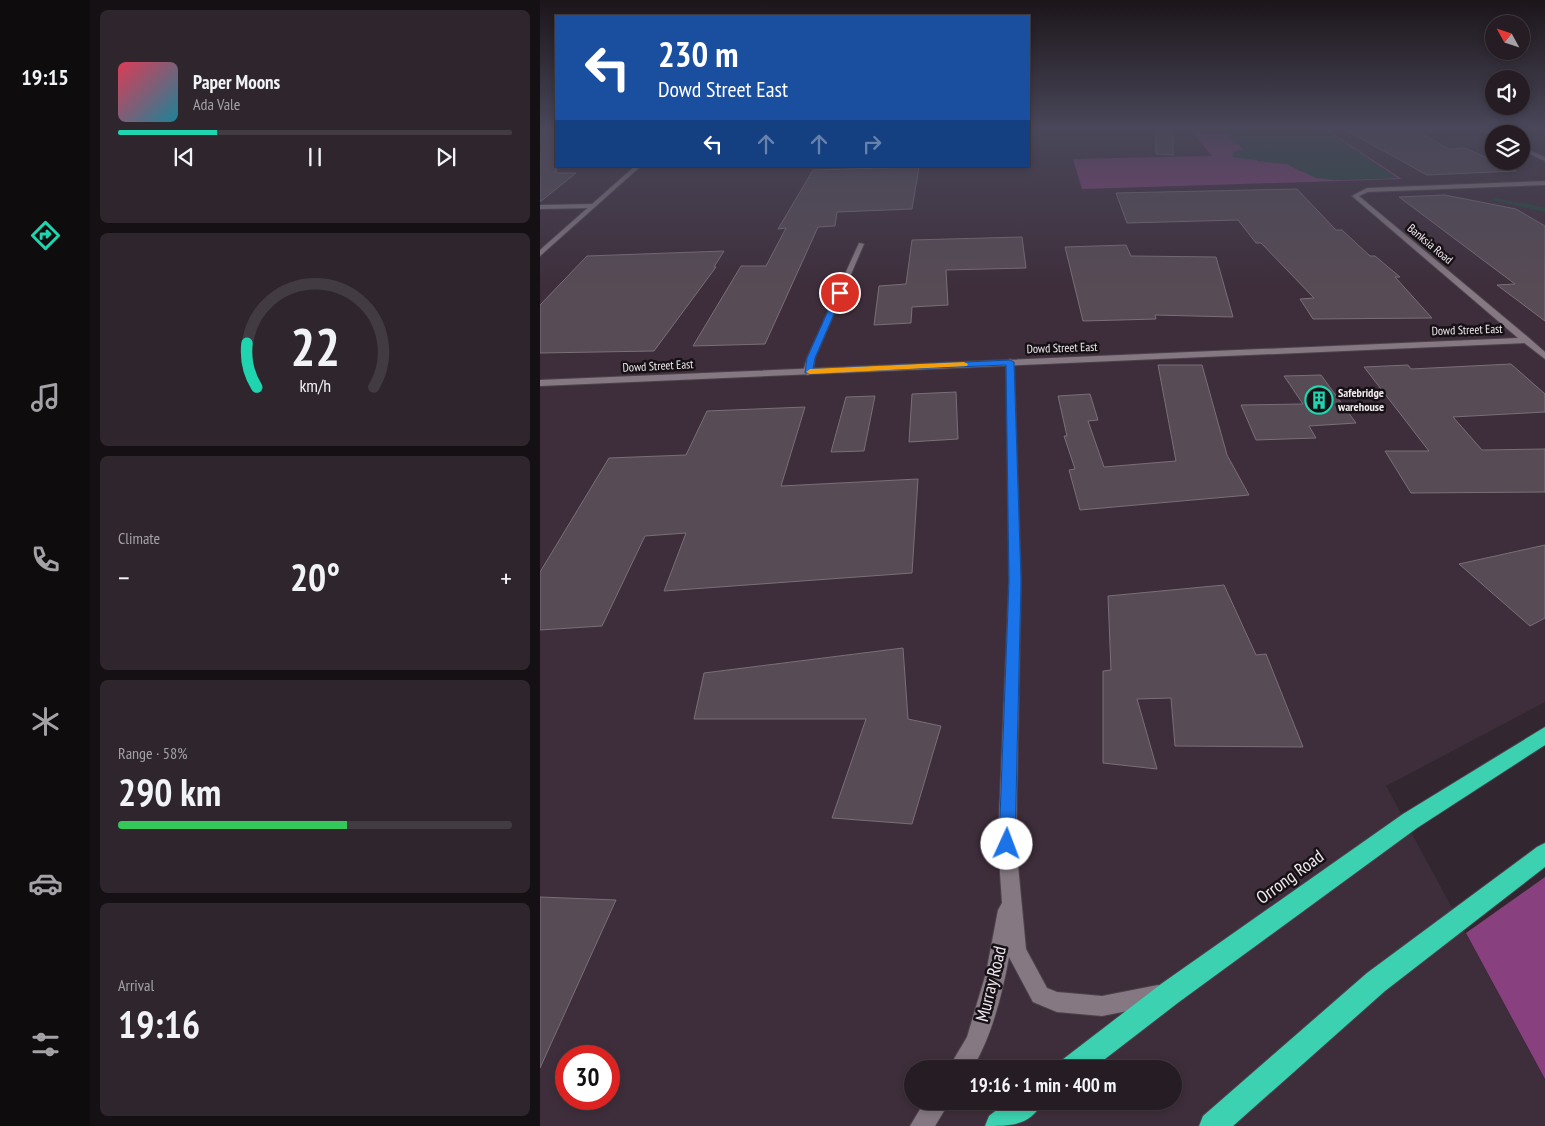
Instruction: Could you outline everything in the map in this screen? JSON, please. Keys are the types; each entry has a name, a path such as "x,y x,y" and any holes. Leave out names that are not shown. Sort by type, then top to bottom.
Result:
{"highway":[{"name":"Orrong Road","path":"1083,1060 1170,993 1410,822 1545,736"},
{"path":"1213,1126 1376,982 1545,854"},
{"path":"999,1126 1019,1110"}],"street":[{"path":"540,254 622,181"},
{"name":"Banksia Road","path":"1545,183 1367,190 1355,196 1545,356"},
{"path":"540,207 592,206"},
{"path":"808,372 811,358 861,244"},
{"name":"Dowd Street East","path":"540,383 1526,340"},
{"name":"Murray Road","path":"1010,362 1015,581 1007,844 1016,951 1040,995 1057,1002 1102,1006 1170,993"},
{"name":"Murray Road","path":"965,1060 976,1042 993,981 1010,895"},
{"path":"921,1126 933,1110"}],"shaded area":[{"path":"540,181 1545,181 1545,702 1386,786 1545,1080 1545,1126 540,1126"},
{"path":"1079,181 1353,181 1082,189"},
{"path":"1545,877 1545,1079 1466,933"}],"building":[{"path":"540,181 567,181 540,202"},
{"path":"807,181 917,181 912,209 837,212 835,226 818,227 765,344 693,346 741,266 766,266 786,228 778,229"},
{"path":"1297,189 1336,230 1342,230 1370,256 1375,256 1400,277 1395,277 1432,318 1313,319 1300,299 1314,298 1261,243 1256,243 1238,220 1127,223 1116,193"},
{"path":"1445,195 1516,209 1545,226 1545,321 1497,285 1515,284 1399,197"},
{"path":"1022,237 1026,268 946,270 948,305 912,307 911,323 874,325 879,286 906,284 912,240"},
{"path":"1126,245 1131,256 1216,257 1233,317 1155,315 1156,319 1083,321 1065,247"},
{"path":"724,251 714,267 716,267 654,351 540,353 540,305 587,256"},
{"path":"1511,364 1545,394 1545,412 1453,417 1482,450 1545,449 1545,492 1411,493 1385,451 1429,451 1364,367 1408,365 1411,369"},
{"path":"1158,365 1202,365 1227,455 1249,495 1080,510 1069,470 1075,469 1064,436 1067,436 1058,396 1090,394 1098,420 1088,421 1104,467 1176,461"},
{"path":"1321,375 1356,423 1309,426 1316,438 1256,440 1241,405 1303,404 1284,376"},
{"path":"956,392 958,439 909,442 912,394"},
{"path":"875,396 864,451 831,452 846,397"},
{"path":"805,407 781,486 918,479 912,573 664,591 686,533 645,536 602,626 540,630 540,572 609,458 686,455 707,411"},
{"path":"1545,545 1545,618 1530,626 1459,564"},
{"path":"1224,585 1256,655 1266,654 1303,747 1175,746 1171,698 1137,699 1157,769 1103,763 1103,671 1111,670 1108,596"},
{"path":"903,648 908,719 941,726 912,824 832,818 866,719 694,719 704,673"},
{"path":"540,897 616,900 540,1068"}],"waterway":[{"path":"1494,199 1530,207"},
{"path":"1524,205 1545,210"}],"slow traffic":[{"path":"810,372 964,364"}],"place":[{"name":"Safebridge warehouse","path":"1319,400"}],"route":[{"path":"840,293 811,358 808,372 1010,362 1015,581 1007,844"}]}
